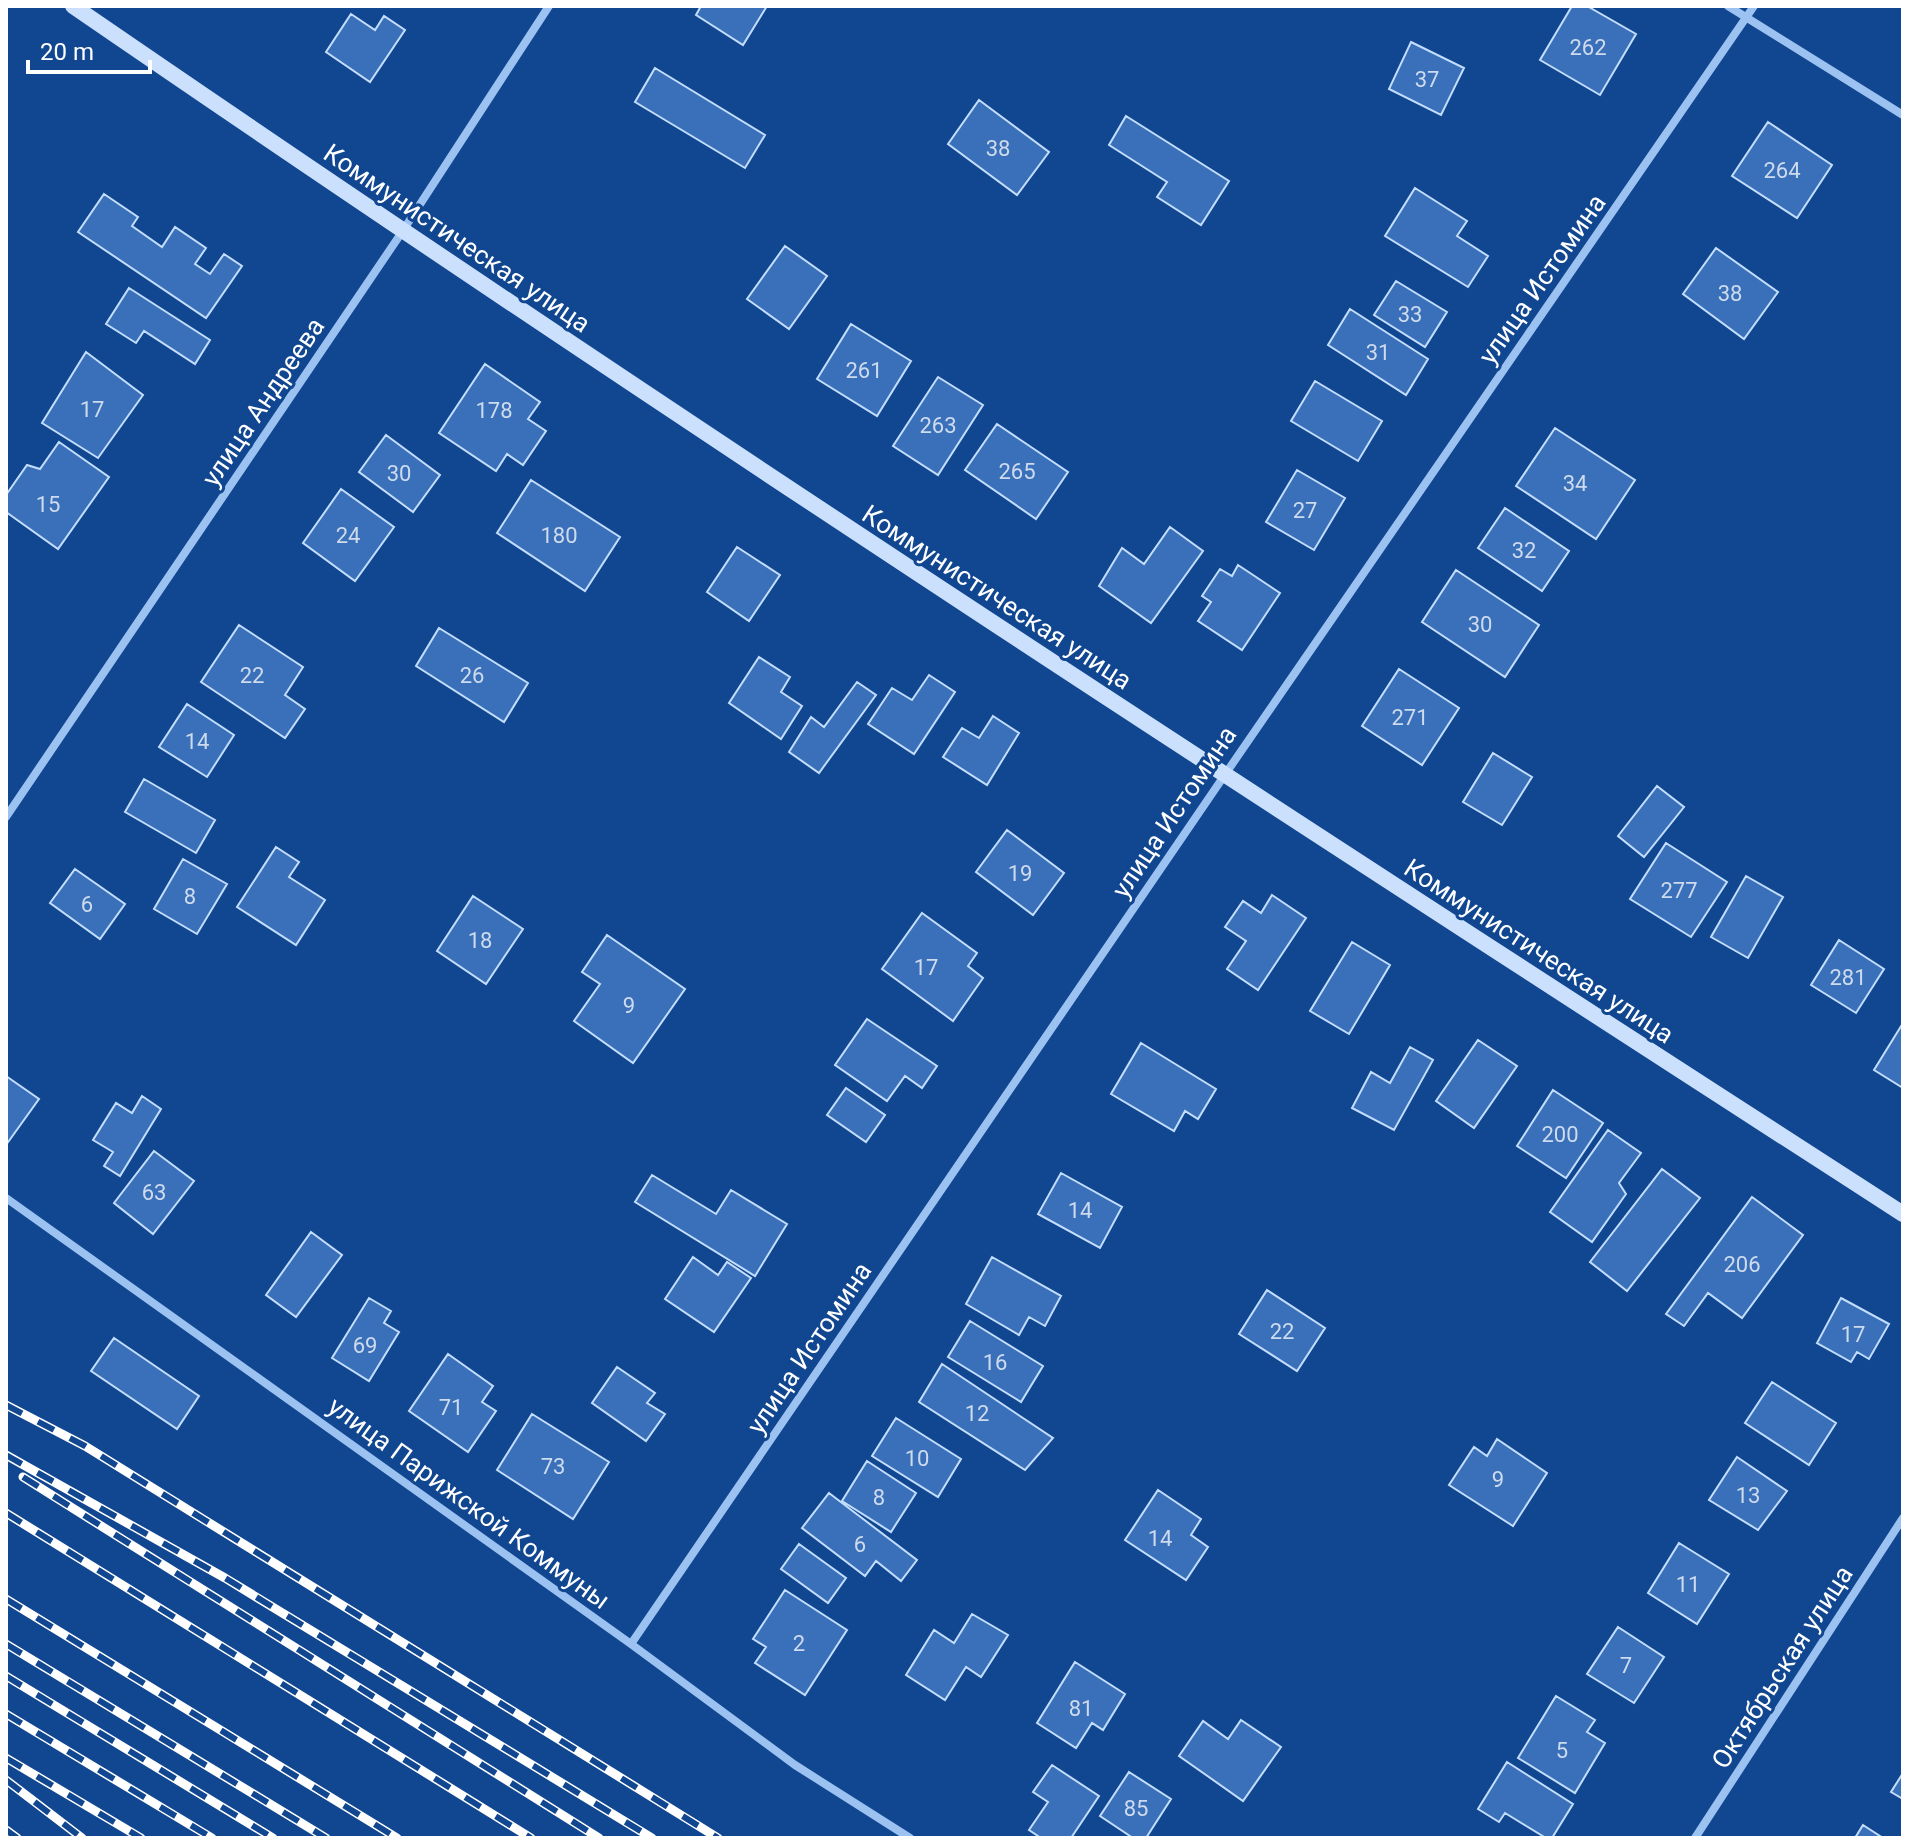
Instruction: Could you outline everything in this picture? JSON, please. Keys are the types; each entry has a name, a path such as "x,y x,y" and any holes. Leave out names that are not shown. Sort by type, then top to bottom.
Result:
{"street":[{"name":"Коммунистическая улица","path":"73,6 402,232 1224,776 1903,1214"},
{"name":"улица Андреева","path":"6,817 402,232 549,6"},
{"path":"1728,6 1903,115"},
{"name":"улица Истомина","path":"631,1644 1754,6"},
{"name":"улица Парижской Коммуны","path":"6,1198 631,1644 795,1765 910,1838"},
{"name":"Октябрьская улица","path":"1695,1838 1903,1518"}],"building":[{"path":"701,6 767,6 743,45 696,15"},
{"path":"1572,6 1587,6 1636,34 1600,95 1540,60"},
{"path":"351,14 375,30 384,16 405,30 370,82 326,52"},
{"path":"1411,42 1464,68 1441,115 1389,89"},
{"path":"655,68 765,135 745,168 635,102"},
{"path":"979,100 1049,152 1017,195 948,144"},
{"path":"1126,116 1229,181 1201,225 1157,197 1167,182 1109,145"},
{"path":"1768,122 1832,165 1797,218 1732,176"},
{"path":"1415,188 1467,221 1457,236 1488,256 1468,287 1385,236"},
{"path":"104,194 138,217 132,226 162,247 175,227 206,248 195,264 210,274 224,254 242,266 206,318 78,232"},
{"path":"785,246 827,276 789,329 747,299"},
{"path":"1716,248 1778,292 1744,339 1683,294"},
{"path":"1396,281 1447,312 1425,347 1374,315"},
{"path":"129,288 210,340 195,364 144,331 136,343 106,324"},
{"path":"1350,309 1428,359 1406,395 1328,345"},
{"path":"851,324 911,361 877,416 817,379"},
{"path":"86,352 143,395 98,458 42,423"},
{"path":"485,364 540,402 528,419 546,431 523,465 507,454 496,471 439,433"},
{"path":"938,377 983,405 938,475 893,446"},
{"path":"1315,381 1382,421 1358,461 1291,421"},
{"path":"997,424 1068,472 1036,519 965,470"},
{"path":"1555,428 1635,480 1596,539 1516,486"},
{"path":"386,435 440,475 413,512 359,472"},
{"path":"59,442 109,477 58,549 6,512 6,495 27,465 40,469"},
{"path":"1297,470 1345,498 1314,550 1266,522"},
{"path":"531,480 620,537 585,591 497,533"},
{"path":"341,489 394,527 355,581 303,543"},
{"path":"1505,508 1569,551 1542,591 1478,548"},
{"path":"1170,527 1203,551 1151,623 1099,586 1122,548 1144,564"},
{"path":"737,547 780,575 749,621 707,592"},
{"path":"1238,565 1280,593 1242,650 1198,621 1211,602 1202,596 1220,569 1232,576"},
{"path":"1456,570 1539,625 1505,677 1422,622"},
{"path":"239,625 303,667 285,695 305,709 285,738 201,682"},
{"path":"439,628 528,683 504,722 416,666"},
{"path":"759,657 790,677 781,692 802,706 781,739 729,703"},
{"path":"1399,669 1459,708 1422,765 1362,726"},
{"path":"929,675 955,692 914,754 868,724 892,688 912,700"},
{"path":"857,682 876,695 819,773 789,752 811,717 824,727"},
{"path":"187,704 234,735 207,777 159,747"},
{"path":"993,716 1019,733 987,785 943,757 962,728 979,738"},
{"path":"1493,753 1532,777 1502,825 1463,802"},
{"path":"144,779 215,820 196,853 125,812"},
{"path":"1657,786 1684,807 1644,857 1618,836"},
{"path":"1007,830 1064,873 1033,915 976,872"},
{"path":"1666,843 1727,882 1691,937 1630,899"},
{"path":"276,847 299,862 289,877 325,900 296,945 237,907"},
{"path":"183,859 227,884 197,934 154,909"},
{"path":"75,869 125,904 100,939 50,903"},
{"path":"1746,876 1783,897 1748,958 1711,937"},
{"path":"1272,895 1306,918 1258,990 1227,969 1246,941 1225,927 1243,901 1261,913"},
{"path":"473,896 523,929 486,984 437,951"},
{"path":"922,913 977,953 968,966 983,978 953,1021 882,969"},
{"path":"607,935 685,989 633,1063 574,1021 600,984 582,972"},
{"path":"1839,940 1884,969 1856,1013 1811,985"},
{"path":"1352,942 1390,965 1349,1034 1310,1011"},
{"path":"867,1019 937,1066 922,1088 905,1076 887,1101 835,1065"},
{"path":"1903,1023 1903,1088 1874,1070"},
{"path":"1478,1040 1517,1066 1474,1128 1436,1101"},
{"path":"1141,1043 1216,1089 1198,1119 1185,1111 1174,1131 1111,1094"},
{"path":"1410,1047 1433,1060 1394,1130 1352,1108 1371,1072 1390,1083"},
{"path":"6,1076 39,1099 6,1145"},
{"path":"846,1088 885,1115 866,1142 827,1115"},
{"path":"1553,1090 1603,1123 1566,1178 1517,1146"},
{"path":"142,1096 161,1109 120,1176 104,1166 113,1152 93,1140 116,1103 132,1113"},
{"path":"1608,1130 1641,1153 1619,1183 1626,1194 1592,1242 1550,1212"},
{"path":"154,1151 194,1181 153,1234 114,1203"},
{"path":"1662,1169 1700,1198 1627,1291 1590,1262"},
{"path":"1061,1173 1122,1207 1100,1248 1038,1214"},
{"path":"652,1175 716,1214 731,1190 787,1224 755,1276 635,1202"},
{"path":"1752,1197 1803,1235 1742,1318 1708,1293 1684,1326 1666,1314"},
{"path":"311,1232 342,1255 296,1317 266,1295"},
{"path":"693,1257 718,1275 727,1262 751,1278 714,1332 665,1299"},
{"path":"992,1257 1061,1296 1045,1326 1029,1317 1019,1335 966,1304"},
{"path":"1267,1290 1325,1328 1297,1371 1239,1334"},
{"path":"369,1298 391,1311 384,1323 399,1332 369,1381 332,1358"},
{"path":"1841,1298 1889,1324 1869,1359 1857,1352 1851,1362 1817,1343"},
{"path":"970,1321 1043,1366 1021,1402 948,1357"},
{"path":"114,1338 199,1396 177,1429 91,1371"},
{"path":"448,1354 493,1386 482,1402 496,1411 468,1452 409,1411"},
{"path":"942,1364 1053,1438 1025,1470 919,1402"},
{"path":"617,1367 655,1393 647,1403 665,1414 646,1441 592,1403"},
{"path":"1772,1382 1836,1423 1809,1465 1745,1423"},
{"path":"532,1414 609,1462 573,1519 497,1470"},
{"path":"896,1418 961,1459 938,1497 872,1456"},
{"path":"1497,1439 1547,1473 1513,1526 1449,1485 1474,1447 1487,1456"},
{"path":"1737,1457 1787,1491 1758,1530 1709,1500"},
{"path":"867,1461 916,1493 891,1532 842,1501"},
{"path":"1158,1490 1201,1519 1191,1535 1208,1547 1186,1580 1125,1540"},
{"path":"829,1493 917,1560 901,1581 876,1561 865,1576 802,1528"},
{"path":"1679,1543 1729,1574 1697,1624 1648,1593"},
{"path":"799,1544 846,1578 828,1603 781,1569"},
{"path":"785,1590 847,1630 805,1695 755,1663 766,1647 753,1639"},
{"path":"972,1614 1008,1635 981,1677 966,1667 945,1700 906,1675 934,1630 954,1643"},
{"path":"1618,1627 1664,1657 1634,1703 1587,1674"},
{"path":"1075,1662 1125,1694 1103,1730 1092,1723 1076,1748 1037,1723"},
{"path":"1556,1696 1595,1720 1587,1732 1605,1743 1575,1793 1518,1758"},
{"path":"1241,1720 1281,1747 1243,1801 1179,1756 1203,1721 1228,1739"},
{"path":"1507,1762 1573,1804 1552,1838 1546,1838 1505,1813 1499,1822 1478,1809"},
{"path":"1052,1765 1099,1796 1071,1838 1041,1838 1029,1830 1048,1802 1033,1792"},
{"path":"1129,1772 1171,1799 1146,1838 1133,1838 1100,1816"},
{"path":"1903,1773 1903,1799 1891,1792"},
{"path":"1863,1825 1883,1838 1855,1838"}],"railway":[{"path":"6,1405 85,1446 718,1838"},
{"path":"6,1455 225,1578 652,1838"},
{"path":"23,1477 599,1838"},
{"path":"6,1513 531,1838"},
{"path":"6,1599 397,1838"},
{"path":"6,1644 326,1838"},
{"path":"6,1676 273,1838"},
{"path":"6,1714 212,1838"},
{"path":"6,1758 141,1838"},
{"path":"6,1780 82,1838"},
{"path":"6,1830 17,1838"}]}
